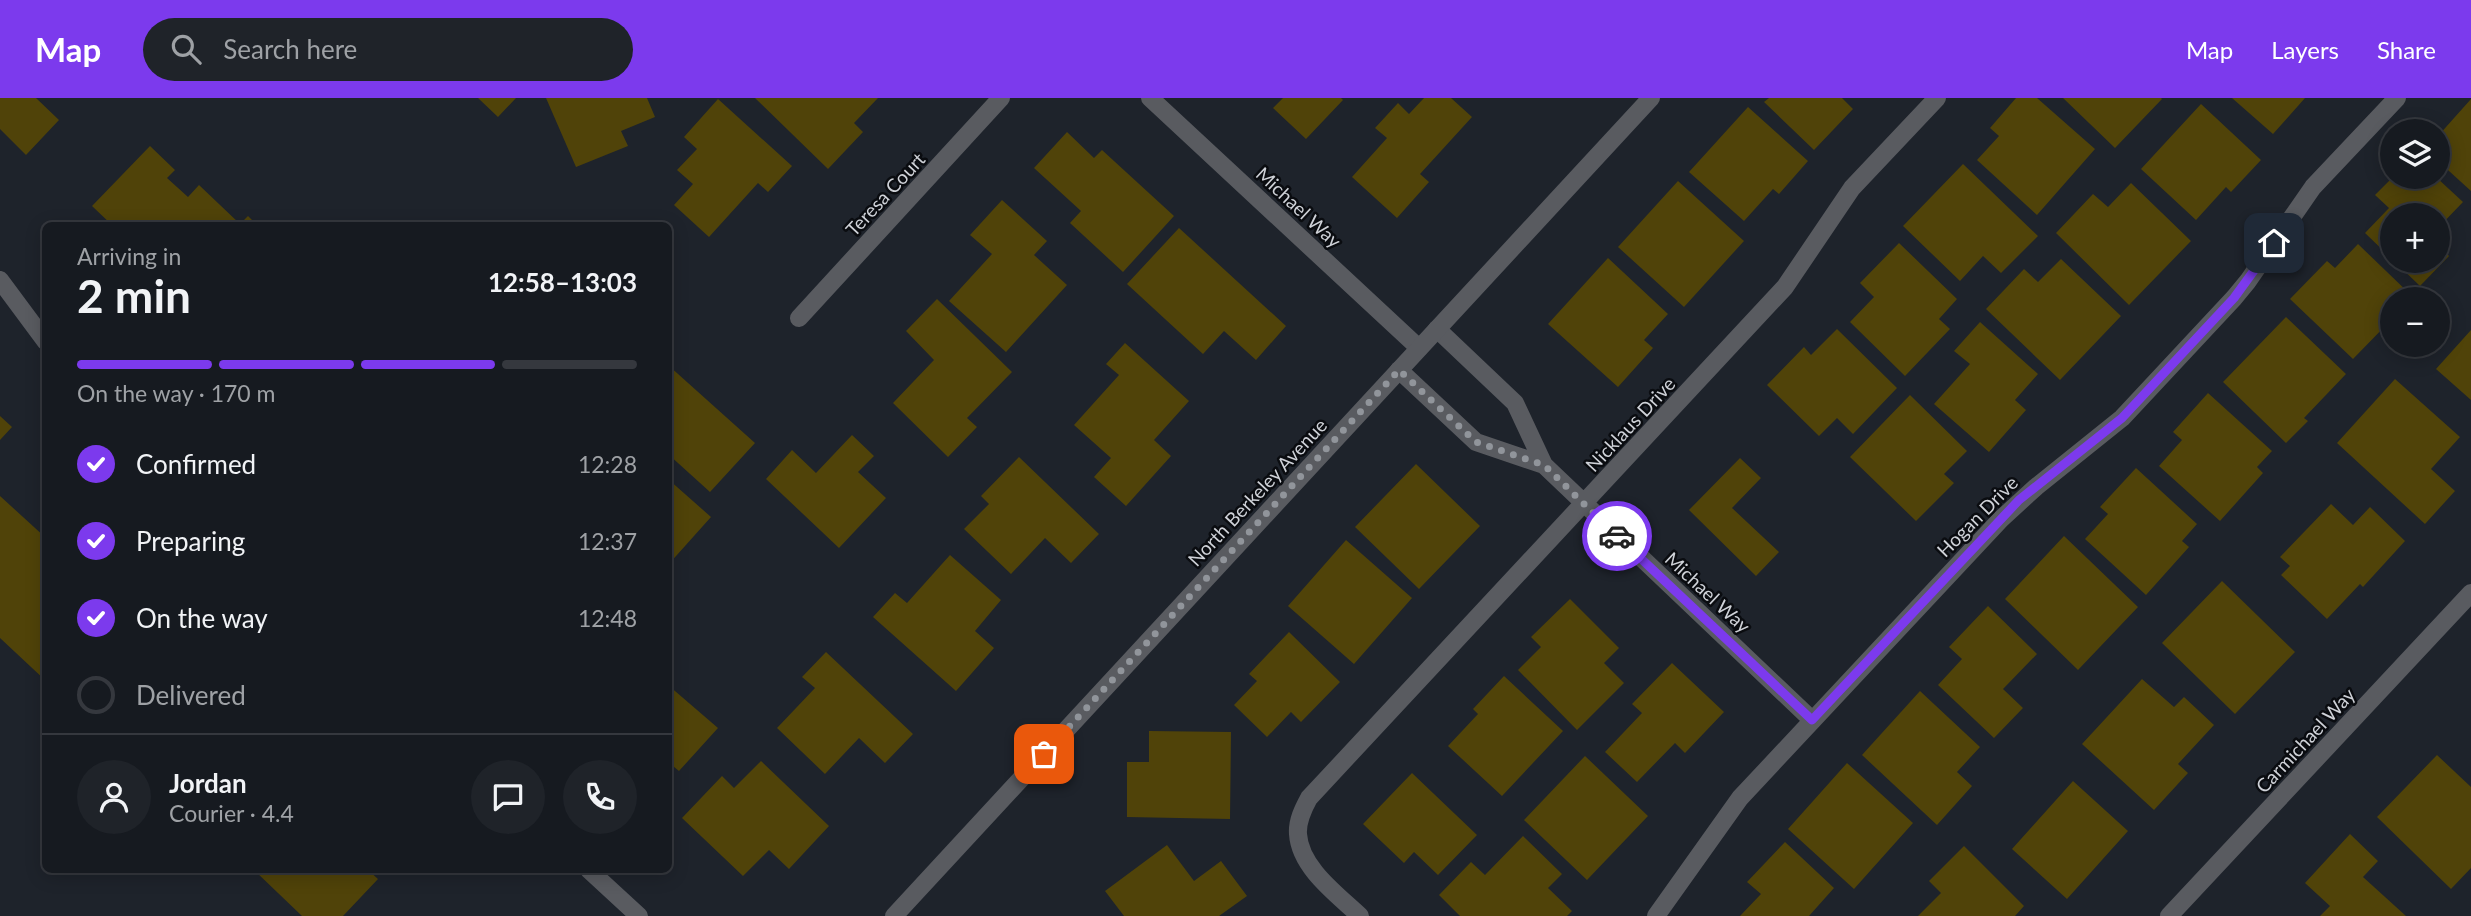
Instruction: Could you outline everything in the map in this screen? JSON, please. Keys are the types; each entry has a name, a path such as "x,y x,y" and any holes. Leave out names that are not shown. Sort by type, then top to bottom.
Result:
{"street":[{"name":"Teresa Court","path":"799,318 1001,98"},
{"name":"Michael Way","path":"1150,98 1419,348"},
{"name":"North Berkeley Avenue","path":"894,916 1651,98"},
{"name":"Nicklaus Drive","path":"1360,916 1319,877 1306,858 1297,835 1300,816 1309,798 1785,287 1852,188 1937,98"},
{"name":"Hogan Drive","path":"1656,916 1730,811 1812,720 2010,509 2122,418 2234,298 2313,187 2396,98"},
{"path":"0,280 42,337"},
{"name":"Michael Way","path":"1437,329 1515,403 1544,465 1812,720"},
{"name":"Michael Way","path":"1399,370 1476,442 1544,465"},
{"name":"Carmichael Way","path":"2169,916 2471,593"},
{"path":"592,873 639,916"}],"building":[{"path":"0,98 36,98 59,120 26,155 0,129"},
{"path":"478,98 516,98 498,117"},
{"path":"546,98 647,98 655,117 621,131 628,146 576,167"},
{"path":"755,98 878,98 854,123 863,132 828,169"},
{"path":"1283,98 1343,100 1306,139 1273,108"},
{"path":"1424,98 1451,98 1472,117 1420,174 1429,182 1397,218 1352,177 1387,138 1375,128 1398,103 1409,114"},
{"path":"1769,98 1842,98 1853,109 1814,150 1764,102"},
{"path":"2016,98 2037,98 2095,149 2037,215 1977,160 1999,136 1990,128"},
{"path":"2063,98 2161,98 2162,99 2115,148"},
{"path":"2232,98 2305,98 2273,134"},
{"path":"718,99 792,166 768,192 758,183 709,237 674,205 693,184 677,170 697,149 684,137"},
{"path":"2471,99 2471,191 2450,172 2450,123"},
{"path":"2201,104 2261,160 2231,192 2226,187 2196,220 2141,169"},
{"path":"1748,107 1808,161 1779,194 1773,189 1744,221 1689,172"},
{"path":"1067,132 1094,158 1102,150 1174,216 1123,272 1070,223 1081,211 1034,168"},
{"path":"150,146 175,170 167,178 188,197 199,185 238,222 109,222 92,206"},
{"path":"1963,164 2038,236 2001,273 1983,256 1960,281 1903,226"},
{"path":"1678,181 1744,241 1684,307 1618,247"},
{"path":"2131,183 2191,241 2129,305 2056,233 2093,194 2108,207"},
{"path":"2381,189 2449,189 2463,202 2450,216 2450,203 2384,203 2375,195"},
{"path":"1002,200 1047,241 1034,255 1067,285 1006,352 949,301 992,254 970,235"},
{"path":"248,216 254,222 242,222"},
{"path":"2380,217 2380,247 2365,233"},
{"path":"1179,228 1286,326 1256,360 1224,331 1203,354 1127,284"},
{"path":"1899,243 1957,299 1939,319 1950,329 1905,376 1850,322 1874,297 1860,283"},
{"path":"2358,244 2380,265 2380,273 2388,273 2403,287 2380,287 2380,331 2353,359 2290,299 2327,261 2335,268"},
{"path":"1608,258 1668,314 1644,340 1653,348 1618,387 1548,324"},
{"path":"2061,259 2121,316 2060,380 1986,309 2024,269 2038,282"},
{"path":"2406,273 2433,273 2420,286"},
{"path":"937,299 1012,372 967,418 977,427 948,457 893,403 934,360 906,331"},
{"path":"2286,317 2346,374 2304,418 2308,421 2286,443 2223,382"},
{"path":"1980,322 2038,374 2015,400 2026,410 1989,452 1934,404 1970,364 1954,351"},
{"path":"1837,329 1897,388 1853,434 1837,418 1819,436 1767,385 1804,347 1811,355"},
{"path":"2471,330 2471,400 2436,369 2447,357 2450,357 2450,353"},
{"path":"1125,343 1189,401 1154,440 1171,456 1126,506 1094,477 1111,458 1074,425 1119,375 1106,364"},
{"path":"672,369 755,443 710,492 672,458"},
{"path":"2395,379 2460,437 2431,469 2455,491 2425,524 2337,443"},
{"path":"2208,393 2272,451 2257,467 2263,473 2220,521 2159,466 2182,440 2173,432"},
{"path":"1910,395 1967,451 1944,474 1954,483 1916,521 1850,457"},
{"path":"0,416 12,427 0,440"},
{"path":"852,435 874,456 858,472 886,498 839,548 766,479 792,450 816,473"},
{"path":"1019,457 1099,534 1071,563 1045,538 1011,574 964,529 989,504 981,496"},
{"path":"1740,458 1761,478 1732,508 1779,552 1756,576 1689,510"},
{"path":"1416,464 1480,526 1419,589 1355,527"},
{"path":"2136,468 2197,524 2182,541 2189,547 2146,595 2085,539 2108,514 2100,507"},
{"path":"672,483 711,517 672,561"},
{"path":"0,496 42,534 42,677 0,638"},
{"path":"2331,504 2353,525 2370,507 2405,541 2363,587 2360,584 2327,619 2281,575 2290,566 2280,557"},
{"path":"2064,536 2138,607 2078,670 2005,599"},
{"path":"1346,540 1412,598 1354,664 1288,606"},
{"path":"950,555 1001,600 975,631 994,648 956,691 873,617 895,593 907,603"},
{"path":"2222,581 2295,652 2235,714 2162,643"},
{"path":"1570,599 1619,648 1604,663 1624,683 1577,730 1518,670 1541,647 1531,637"},
{"path":"1988,606 2037,654 2003,689 2023,708 1994,738 1938,685 1962,659 1949,647"},
{"path":"1289,632 1340,682 1301,722 1291,712 1267,737 1234,705 1257,681 1249,674"},
{"path":"826,652 913,734 885,763 859,738 825,774 777,728 815,688 802,677"},
{"path":"1672,663 1724,712 1685,753 1675,743 1637,782 1605,752 1642,713 1632,704"},
{"path":"1504,676 1563,731 1502,796 1448,746 1478,714 1473,709"},
{"path":"2142,679 2174,707 2184,697 2214,725 2178,764 2188,773 2154,810 2082,744"},
{"path":"672,688 718,728 679,771 672,765"},
{"path":"1920,691 1980,747 1957,772 1972,786 1937,825 1862,755"},
{"path":"1149,731 1231,732 1230,819 1127,817 1127,762 1149,762"},
{"path":"2437,755 2471,787 2471,868 2451,889 2377,817"},
{"path":"1585,756 1648,816 1587,880 1524,820"},
{"path":"761,761 829,826 789,869 769,850 743,876 682,818 722,776 734,788"},
{"path":"1847,763 1913,823 1854,889 1788,829"},
{"path":"1412,773 1477,835 1438,875 1414,852 1404,863 1363,824"},
{"path":"2073,781 2128,831 2067,899 2012,849"},
{"path":"2350,834 2378,861 2363,877 2406,916 2320,916 2330,906 2305,883"},
{"path":"1523,836 1562,874 1548,888 1572,911 1567,916 1460,916 1439,895 1471,862 1485,875"},
{"path":"1785,842 1834,888 1809,916 1740,916 1761,894 1747,882"},
{"path":"1167,845 1194,881 1221,861 1247,896 1219,916 1124,916 1105,891"},
{"path":"1964,846 2024,906 2015,916 1918,916 1941,893 1929,881"},
{"path":"257,873 371,873 378,879 343,916 302,916"}],"way so far":[{"path":"1044,754 1399,370 1476,442 1544,465 1617,536"}],"route":[{"path":"1617,536 1812,720 2019,500 2122,418 2234,298 2274,243"}]}
